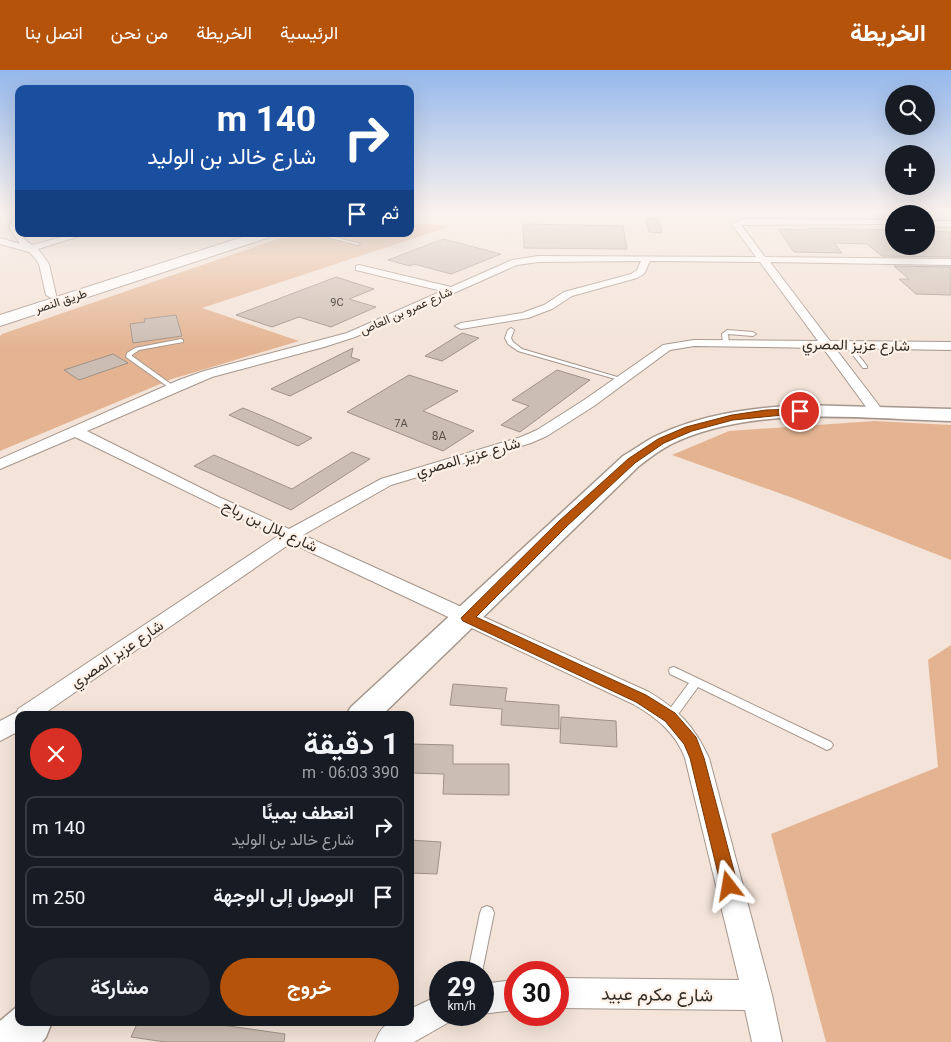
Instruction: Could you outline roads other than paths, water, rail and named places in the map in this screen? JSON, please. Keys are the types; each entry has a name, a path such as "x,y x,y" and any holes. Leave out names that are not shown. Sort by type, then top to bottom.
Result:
{"highway":[{"name":"طريق النصر","path":"0,311 167,257"},
{"name":"طريق النصر","path":"0,321 194,257"}],"street":[{"path":"39,257 44,265 48,288 51,294"},
{"path":"461,326 524,316 537,312 568,294 634,276 641,272 647,258"},
{"name":"شارع عمرو بن العاص","path":"0,465 208,374 320,346 351,335 505,265 526,260 647,258 951,262"},
{"path":"763,259 877,412"},
{"path":"359,268 453,290"},
{"name":"شارع عزيز المصري","path":"32,711 291,536 340,506 386,482 526,440 542,433 588,403 667,346 683,343 726,343 951,346"},
{"path":"366,711 467,618 631,461 661,441 709,423 758,414 800,411 951,414"},
{"name":"شارع بلال بن رباح","path":"75,431 291,536 641,698 670,717 690,741 697,758 757,995 767,1042"},
{"path":"0,732 15,723"},
{"name":"شارع مكرم عبيد","path":"569,993 757,995"},
{"path":"414,1024 429,1016"},
{"path":"10,1042 27,1026"},
{"path":"390,1042 400,1032 411,1026"}],"lane":[{"path":"511,330 508,338 510,343 520,350 621,379"},
{"path":"726,343 726,332 753,334"},
{"path":"173,388 129,357 129,354 138,349 181,340"},
{"path":"847,344 865,367"},
{"path":"674,671 828,745"},
{"path":"670,717 696,682"},
{"path":"477,961 487,913"}]}
